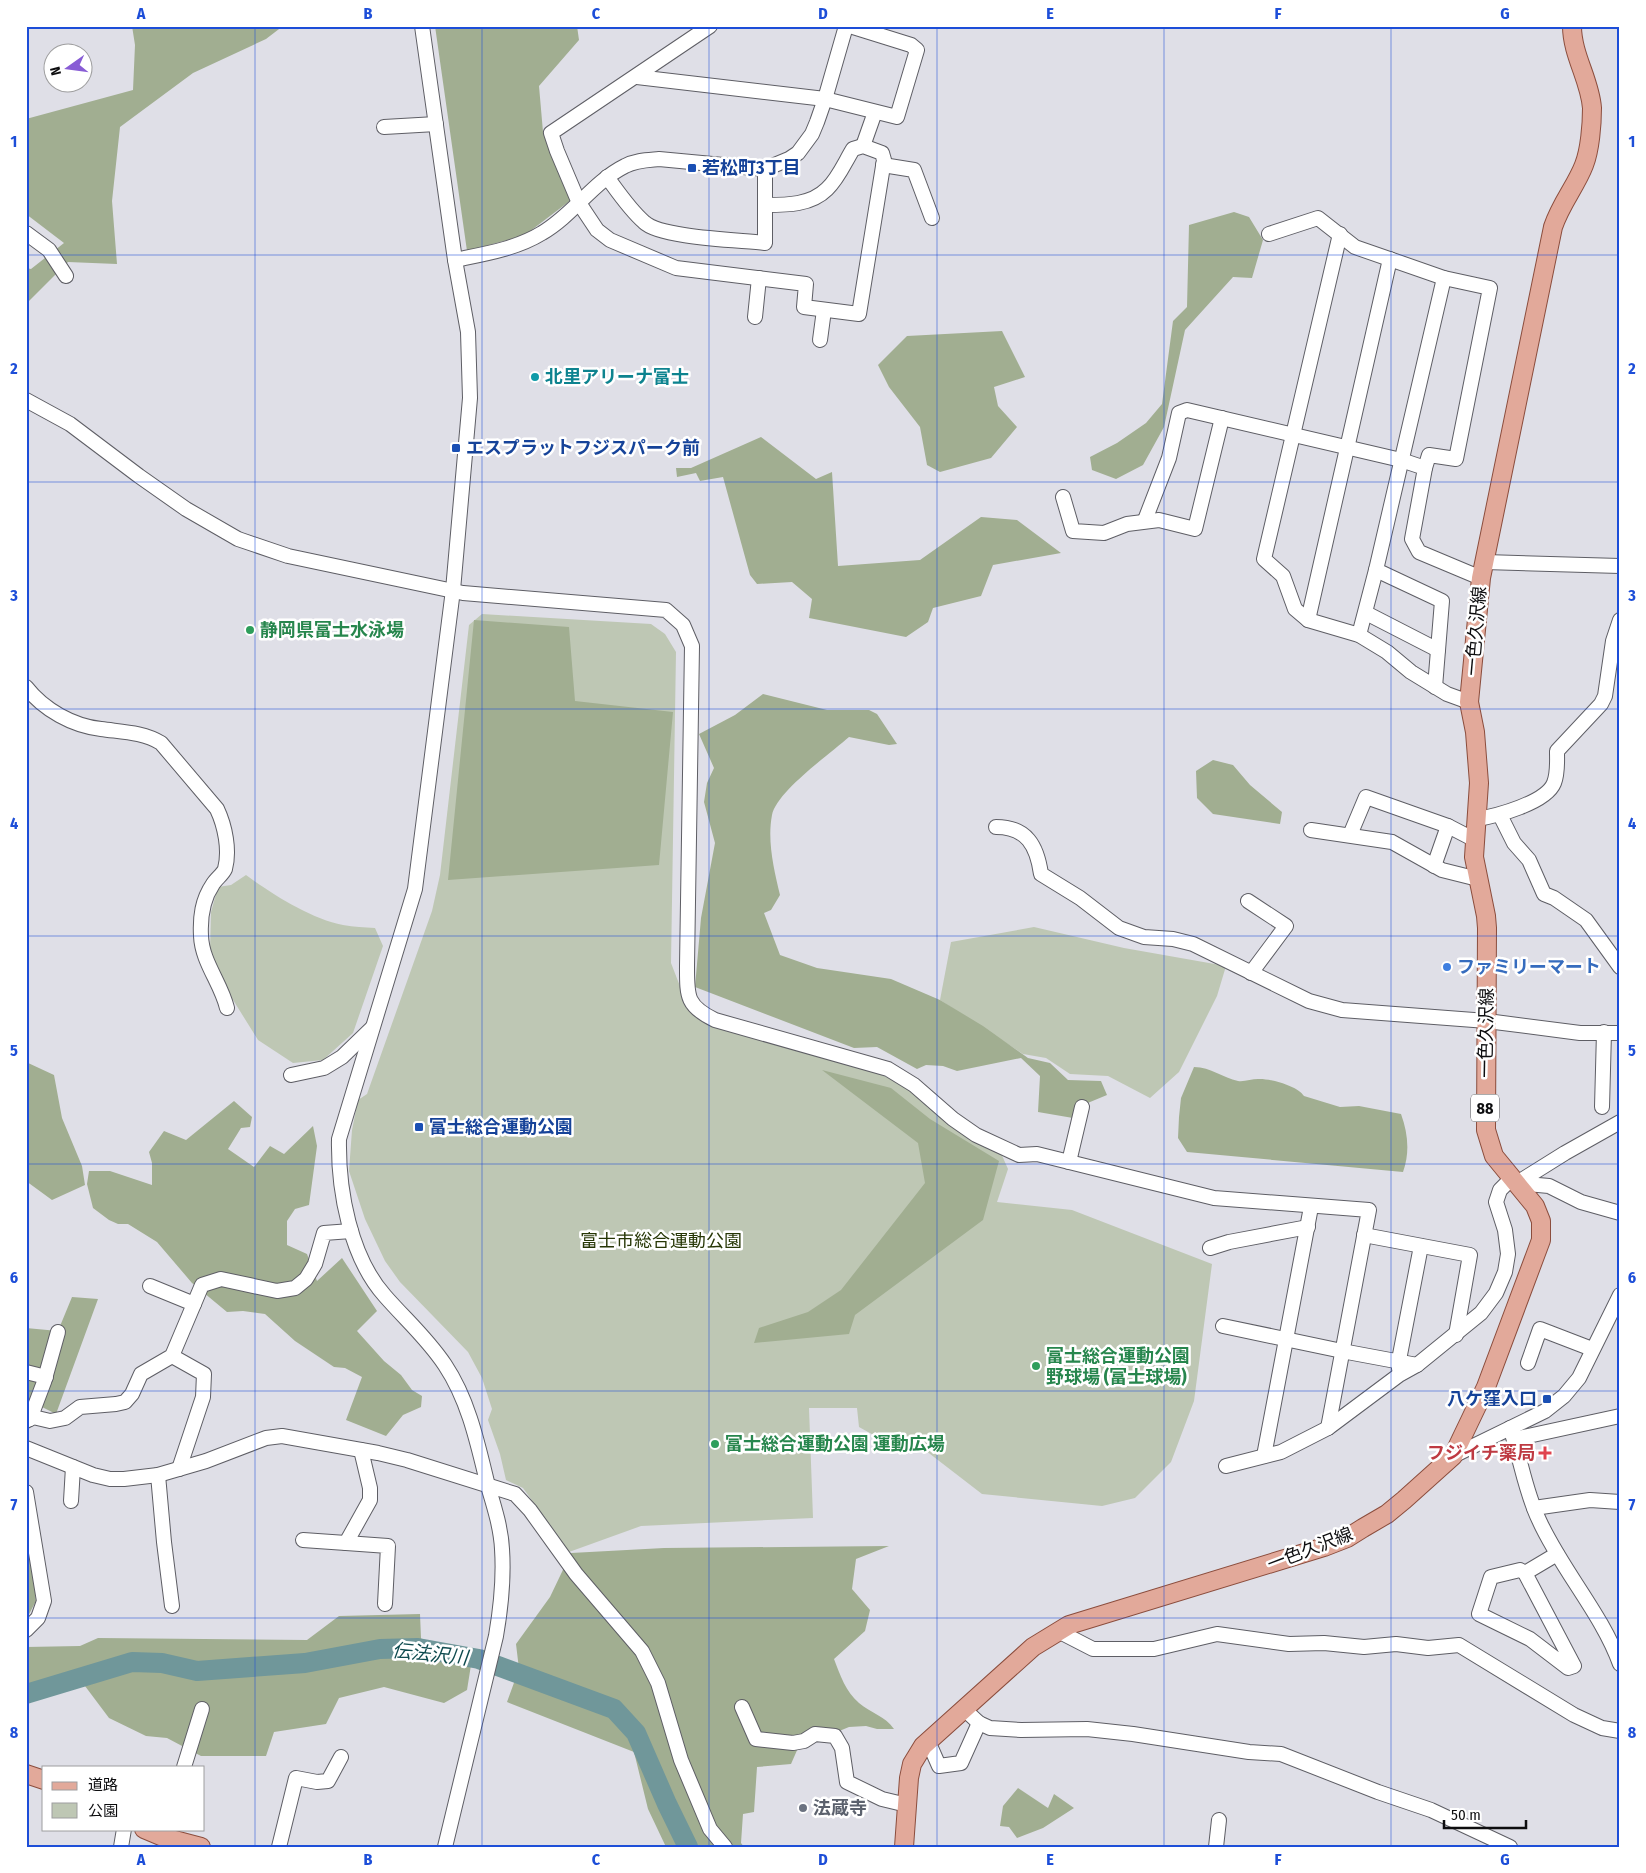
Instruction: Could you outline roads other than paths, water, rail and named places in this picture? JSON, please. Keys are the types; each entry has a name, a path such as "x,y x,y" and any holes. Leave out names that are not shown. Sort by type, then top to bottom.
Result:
{"main road":[{"name":"一色久沢線","path":"904,1847 912,1764 919,1751 1032,1646 1070,1624 1303,1555 1347,1538 1386,1514 1453,1456 1489,1379 1541,1240 1541,1220 1535,1206 1494,1156 1486,1130 1486,916 1474,857 1479,783 1475,732 1469,702 1483,570 1553,226 1558,211 1584,165 1590,132 1592,107 1575,51 1572,26"},
{"path":"26,1774 42,1779"},
{"path":"149,1830 164,1833 201,1847"}],"street":[{"path":"422,26 455,260 468,332 470,398 453,590 415,889 339,1139 338,1168 351,1231 371,1276 384,1295 418,1330 446,1366 463,1399 471,1420 502,1547 502,1602 496,1636 445,1847"},
{"path":"710,26 552,133 557,151 579,203 597,230 610,240 676,268 806,284 804,307 859,314 883,165 882,153 863,146 853,149 827,190 813,198 792,204 766,205"},
{"path":"455,260 524,244 544,232 607,177 626,165 641,160 659,159 765,169 789,159 798,153 812,134 825,99 848,26 910,45 917,50 897,117 825,99 637,77"},
{"path":"863,146 875,112"},
{"path":"384,127 436,124"},
{"path":"883,165 914,170 932,218"},
{"path":"607,177 644,223 654,229 674,234 765,243 765,169"},
{"path":"1269,234 1318,218 1356,247 1444,278 1490,288 1456,459 1429,455 1425,468 1412,539 1419,552 1483,570 1620,566"},
{"path":"26,233 49,250 66,276"},
{"path":"1340,234 1264,559 1283,576 1295,609 1308,620 1359,635 1387,652 1411,672 1435,687 1447,694 1469,702"},
{"path":"1308,620 1390,259"},
{"path":"755,317 760,278"},
{"path":"1359,635 1366,613 1444,278"},
{"path":"820,340 824,310"},
{"path":"26,400 70,424 186,509 238,539 288,556 463,593 666,610 683,624 692,646 687,986 690,1000 700,1013 715,1020 888,1069 914,1085 953,1119 976,1135 1019,1155 1036,1154 1214,1198 1369,1210 1328,1428"},
{"path":"1146,520 1169,458 1179,413 1187,410 1401,460 1425,468"},
{"path":"1063,498 1073,531 1104,533 1127,524 1146,520 1159,520 1195,529 1222,418"},
{"path":"1376,570 1442,601 1435,687"},
{"path":"1366,613 1438,650"},
{"path":"1477,819 1500,815 1517,809 1547,792 1554,784 1557,772 1558,751 1601,704 1605,696 1613,641 1620,620"},
{"path":"26,687 54,712 78,725 152,737 161,743 217,809 223,821 226,846 224,871 209,890 202,908 201,937 206,960 220,986 227,1008"},
{"path":"1350,835 1366,796 1448,826 1475,840"},
{"path":"1500,815 1514,843 1528,860 1544,894 1554,898 1586,920 1620,968"},
{"path":"1434,866 1448,826"},
{"path":"996,827 1012,828 1023,834 1036,852 1042,874 1080,898 1119,928 1144,937 1173,939 1194,944 1309,1001 1342,1010 1486,1022 1559,1031 1620,1033"},
{"path":"1311,830 1392,842 1442,870 1478,878"},
{"path":"1248,901 1286,926 1251,973"},
{"path":"291,1075 324,1068 342,1057 372,1028"},
{"path":"1602,1107 1604,1032"},
{"path":"1069,1162 1082,1107"},
{"path":"1226,1466 1281,1452 1328,1428 1456,1335 1481,1314 1496,1293 1505,1272 1508,1254 1505,1230 1496,1202 1500,1190 1620,1122"},
{"path":"1514,1181 1548,1186 1581,1202 1620,1213"},
{"path":"1264,1456 1311,1207"},
{"path":"1210,1248 1229,1242 1308,1227"},
{"path":"28,1420 33,1417 50,1421 65,1418 80,1407 125,1402 132,1394 141,1374 172,1356 202,1285 221,1279 277,1290 295,1288 306,1279 315,1264 324,1233 351,1231"},
{"path":"1364,1235 1470,1254 1456,1335"},
{"path":"1399,1375 1399,1360 1421,1246"},
{"path":"150,1286 194,1304"},
{"path":"1512,1434 1564,1396 1579,1378 1592,1349 1615,1318 1620,1295"},
{"path":"1223,1326 1342,1351 1417,1364"},
{"path":"1528,1363 1540,1328 1592,1349"},
{"path":"28,1420 46,1377 58,1332"},
{"path":"172,1356 204,1374 203,1397 179,1469"},
{"path":"26,1372 46,1377"},
{"path":"1453,1456 1512,1434 1620,1416"},
{"path":"1512,1434 1534,1508 1557,1554 1607,1637 1620,1664"},
{"path":"26,1448 73,1467 110,1479 124,1479 158,1475 206,1461 266,1438 282,1436 407,1460 515,1494 576,1574 642,1651 658,1683 681,1760 710,1829 725,1847"},
{"path":"346,1543 370,1500 370,1488 361,1450"},
{"path":"71,1501 73,1467"},
{"path":"158,1475 172,1606"},
{"path":"26,1492 44,1601 38,1618 26,1630"},
{"path":"1534,1508 1590,1500 1620,1502"},
{"path":"302,1540 388,1546 385,1604"},
{"path":"1525,1573 1557,1554"},
{"path":"1520,1570 1525,1573 1574,1666 1568,1668 1530,1639 1479,1614 1490,1577 1520,1570"},
{"path":"1058,1631 1093,1650 1154,1649 1217,1634 1289,1644 1364,1647 1396,1644 1428,1648 1459,1645 1574,1715 1602,1728 1620,1730"},
{"path":"742,1707 756,1739 793,1743 804,1741 814,1734 835,1736 842,1748 847,1782 882,1799 907,1805"},
{"path":"964,1708 979,1723 990,1728 1087,1729 1133,1734 1249,1752 1281,1754 1378,1792 1431,1810 1508,1846"},
{"path":"184,1766 202,1709"},
{"path":"928,1741 939,1766 961,1763 979,1723"},
{"path":"279,1847 296,1778 317,1782 328,1781 341,1757"},
{"path":"1216,1847 1219,1820"},
{"path":"121,1847 124,1830"}],"waterway":[{"name":"伝法沢川","path":"26,1694 132,1662 162,1663 197,1671 305,1663 380,1649 418,1648 479,1659 614,1709 636,1733 688,1847"}],"place":[{"name":"若松町3丁目","path":"692,168"},
{"name":"北里アリーナ富士","path":"535,377"},
{"name":"エスプラットフジスパーク前","path":"456,448"},
{"name":"静岡県富士水泳場","path":"250,630"},
{"name":"ファミリーマート","path":"1447,967"},
{"name":"富士総合運動公園","path":"419,1127"},
{"name":"富士総合運動公園 野球場 (富士球場)","path":"1036,1366"},
{"name":"八ケ窪入口","path":"1547,1399"},
{"name":"富士総合運動公園 運動広場","path":"715,1444"},
{"name":"フジイチ薬局","path":"1545,1453"},
{"name":"法蔵寺","path":"803,1808"}],"park label":[{"name":"富士市総合運動公園","path":"661,1241"}]}
